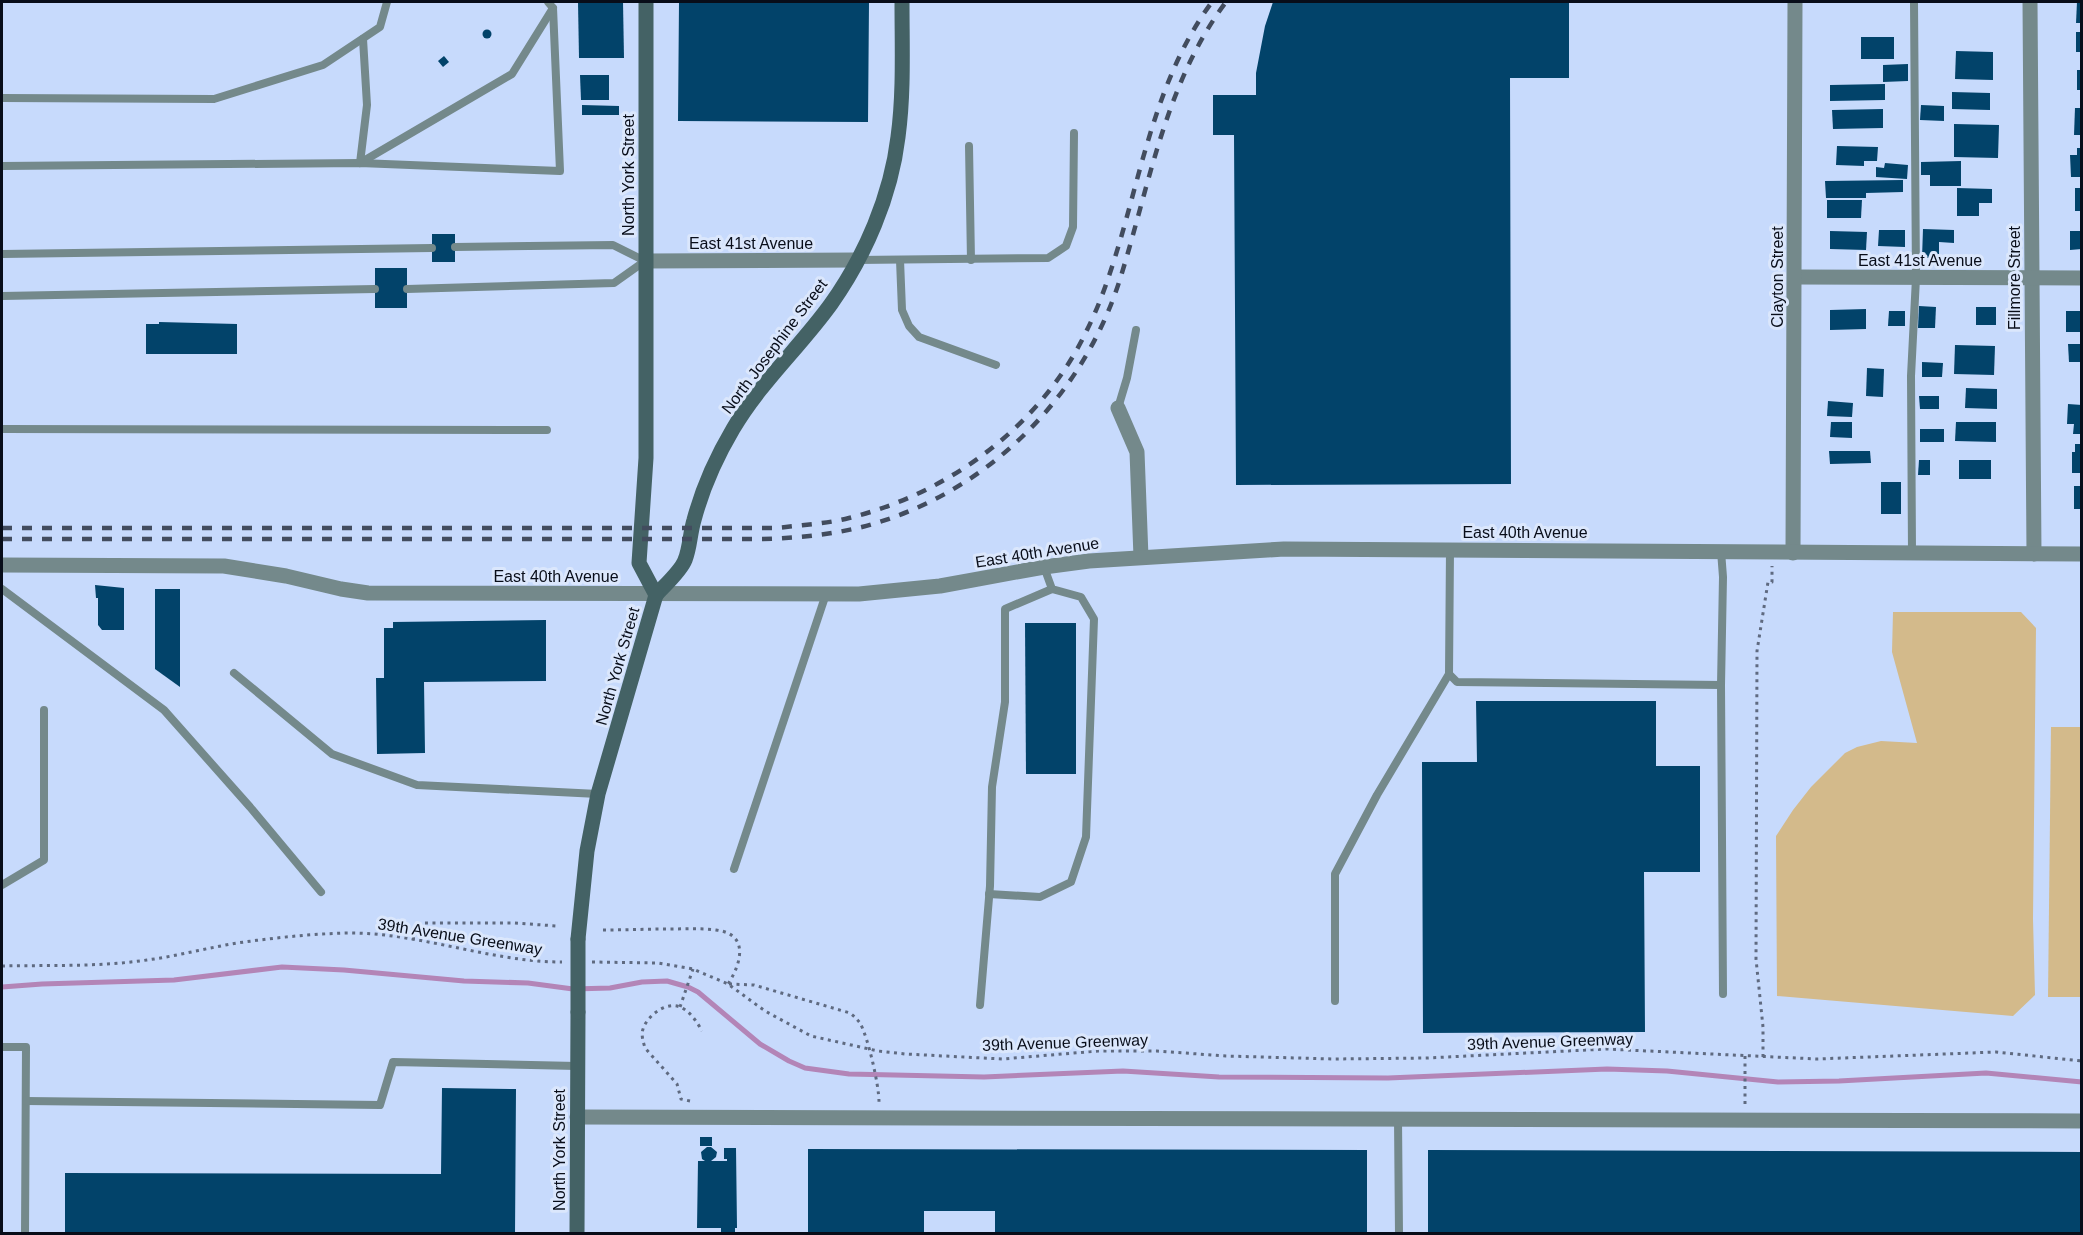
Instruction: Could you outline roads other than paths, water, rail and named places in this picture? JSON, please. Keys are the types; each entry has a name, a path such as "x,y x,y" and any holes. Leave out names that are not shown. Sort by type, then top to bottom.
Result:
{"main road":[{"name":"North York Street","path":"577,1233 578,939 587,851 598,794 656,595 639,562 646,458 646,2"},
{"name":"North Josephine Street","path":"656,595 685,562 695,518 708,482 733,430 765,383 832,303 875,223 887,192 896,150 901,109 902,2"}],"street":[{"name":"Clayton Street","path":"1793,553 1795,2"},
{"name":"Fillmore Street","path":"2030,2 2034,554"},
{"name":"East 41st Avenue","path":"645,261 857,260"},
{"name":"East 41st Avenue","path":"1795,277 2082,278"},
{"path":"1118,408 1137,452 1141,557"},
{"name":"East 40th Avenue","path":"2,565 224,566 368,593 656,595 908,591 1044,567 1141,557 1284,549 2082,554"},
{"path":"578,1117 2082,1121"}],"lane":[{"path":"2,98 214,99 323,65 380,27 387,2"},
{"path":"1912,553 1911,376 1916,278 1914,2"},
{"path":"360,163 512,74 551,5"},
{"path":"2,166 360,163 560,171 551,5"},
{"path":"360,163 367,105 363,39"},
{"path":"857,260 1048,258 1066,246 1073,227 1074,134"},
{"path":"969,146 971,260"},
{"path":"407,289 614,283 645,261 613,245 455,248"},
{"path":"2,254 432,248"},
{"path":"900,260 902,310 909,326 919,337 996,365"},
{"path":"2,296 375,289"},
{"path":"1118,408 1127,378 1136,330"},
{"path":"2,429 547,430"},
{"path":"1335,1001 1335,874 1377,795 1449,674 1450,550"},
{"path":"1721,551 1723,577 1721,685 1723,994"},
{"path":"1044,567 1052,589"},
{"path":"2,589 164,710 321,892"},
{"path":"980,1005 989,894 992,787 1005,702 1005,609 1052,589 1081,597 1094,619 1086,837 1071,882 1040,897 989,894"},
{"path":"734,870 826,594"},
{"path":"234,674 332,754 417,785 598,794"},
{"path":"1449,674 1457,682 1721,685"},
{"path":"2,885 44,860 44,710"},
{"path":"2,1047 27,1047 25,1233"},
{"path":"26,1101 380,1105 393,1062 578,1066"},
{"path":"1398,1119 1399,1233"}],"waterway":[{"path":"2,987 174,980 282,967 464,981 528,983 573,989 610,988 642,982 667,981 698,992 760,1044 789,1061 805,1068 849,1074 984,1077 1123,1071 1219,1077 1388,1078 1607,1069 1667,1071 1778,1082 1986,1073 2082,1082"}],"railway":[{"path":"2,528 777,528 849,518 886,507 957,473 989,450 1019,425 1045,396 1068,364 1087,330 1105,286 1166,87 1194,29 1212,2"},
{"path":"2,539 763,539 837,532 862,527 907,512 950,491 989,465 1024,435 1055,400 1082,362 1104,320 1121,276 1151,169 1174,99 1205,33 1226,2"}]}
